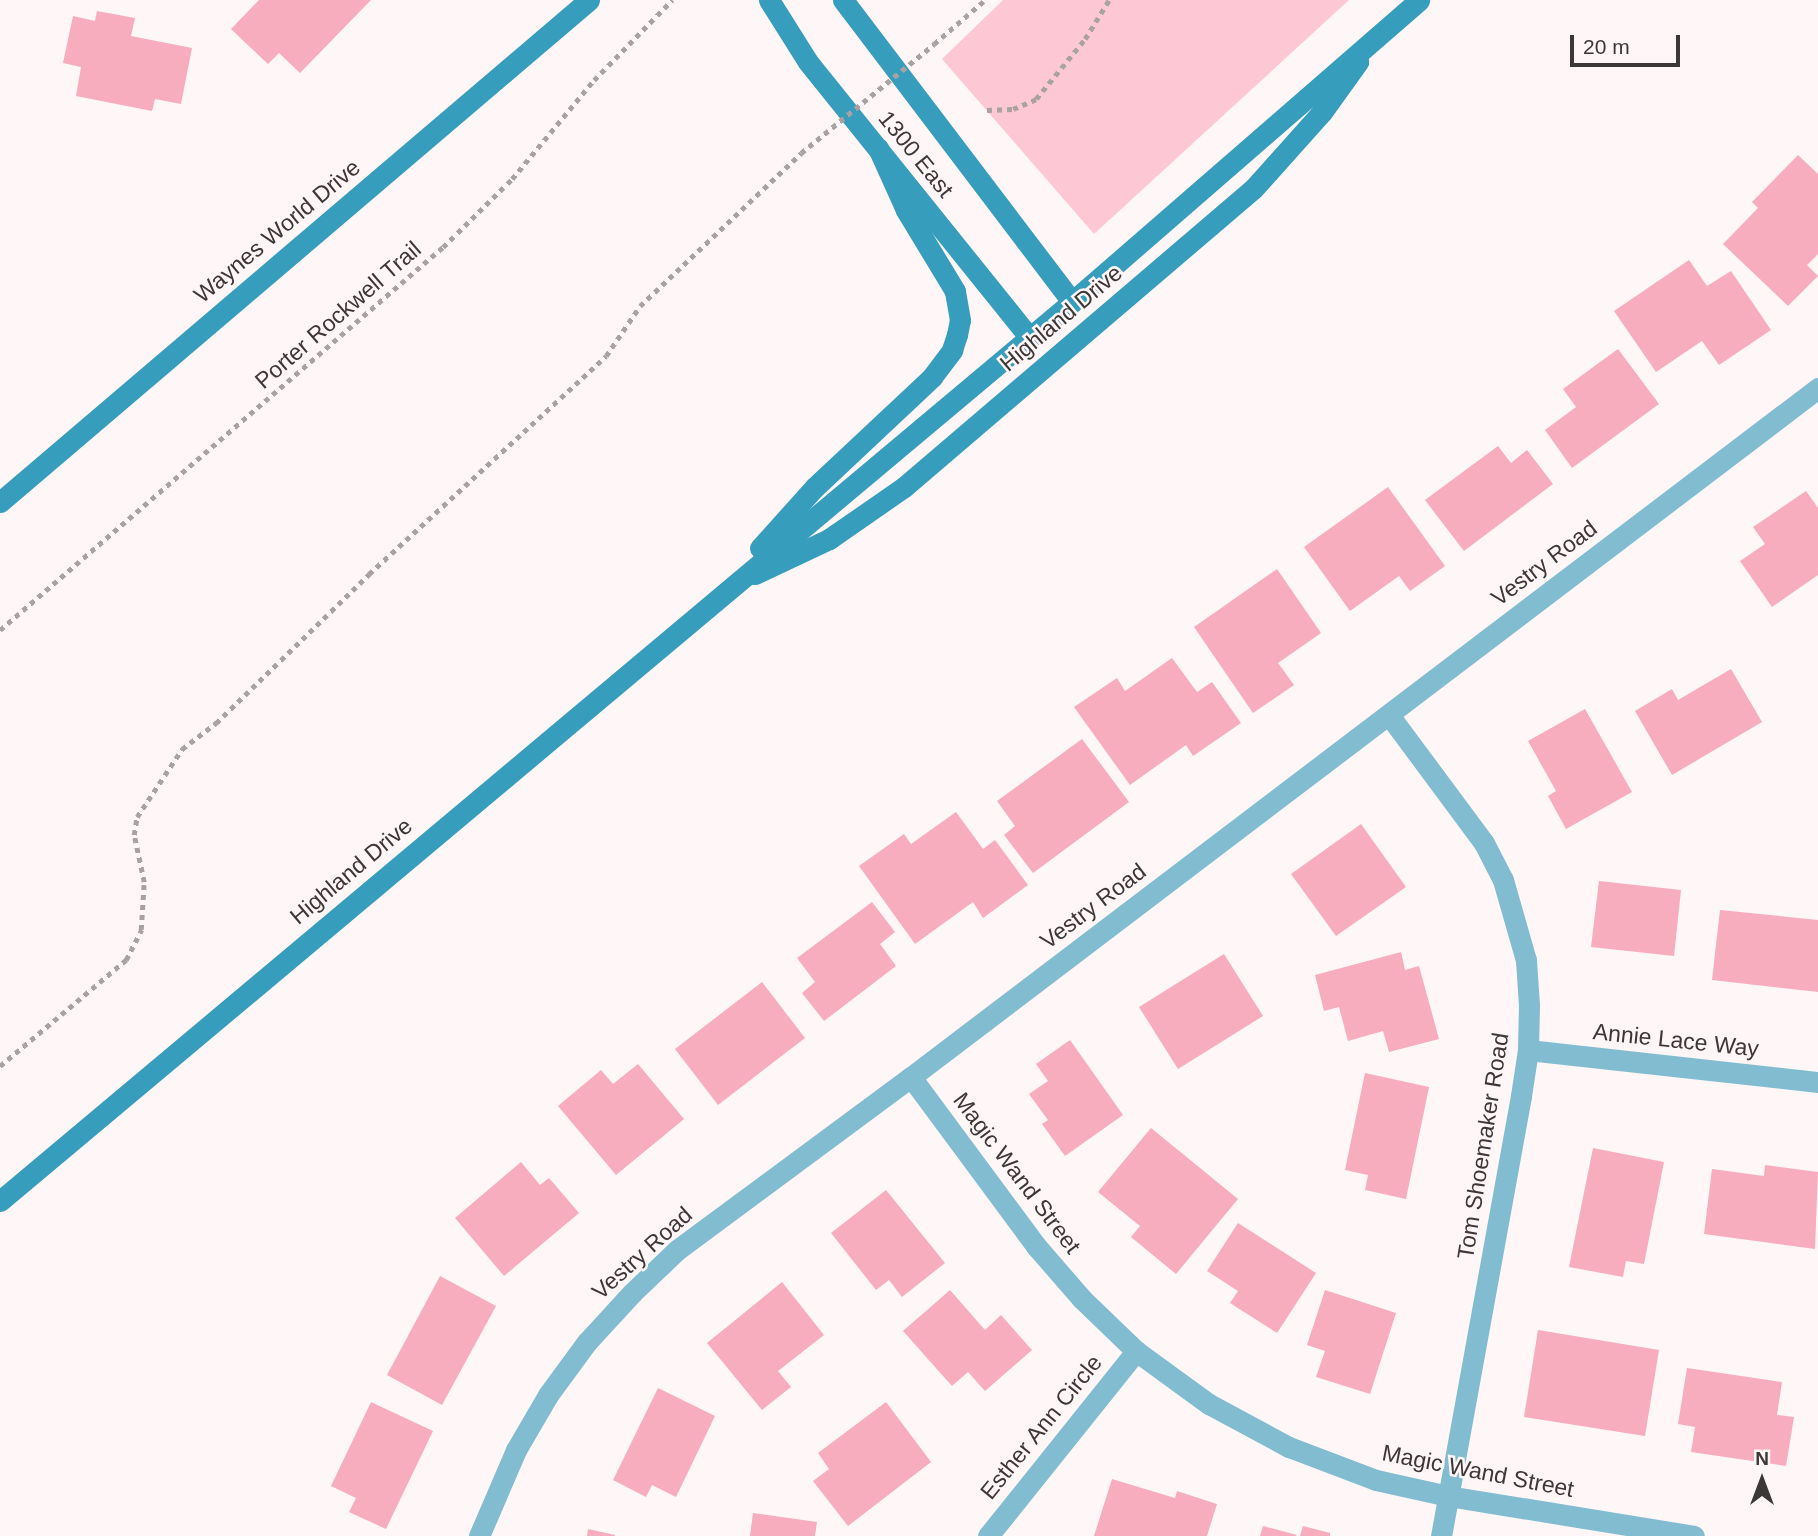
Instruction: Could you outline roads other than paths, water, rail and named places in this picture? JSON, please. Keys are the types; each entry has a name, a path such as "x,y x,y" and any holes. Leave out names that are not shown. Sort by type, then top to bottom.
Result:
{"main road":[{"name":"Waynes World Drive","path":"0,502 589,0"},
{"name":"1300 East","path":"769,0 808,62 1028,336"},
{"name":"1300 East","path":"844,0 1072,302"},
{"name":"Highland Drive","path":"0,1201 1028,336 1072,302 1419,0"},
{"name":"Highland Drive","path":"737,581 784,562 868,515 1093,326 1254,188 1322,112 1373,38"},
{"path":"737,581 794,508 932,377 952,350 957,335 959,312 955,291 906,210 878,148"}],"street":[{"name":"Vestry Road","path":"479,1536 516,1450 548,1395 587,1342 677,1250 911,1077 1818,388"},
{"name":"Tom Shoemaker Road","path":"1388,715 1484,843 1503,880 1526,960 1529,1005 1528,1050 1441,1536"},
{"name":"Annie Lace Way","path":"1528,1050 1818,1082"},
{"name":"Magic Wand Street","path":"911,1077 1036,1246 1082,1299 1136,1351 1209,1404 1289,1447 1376,1480 1448,1496 1694,1536"},
{"name":"Esther Ann Circle","path":"988,1536 1136,1351"}]}
